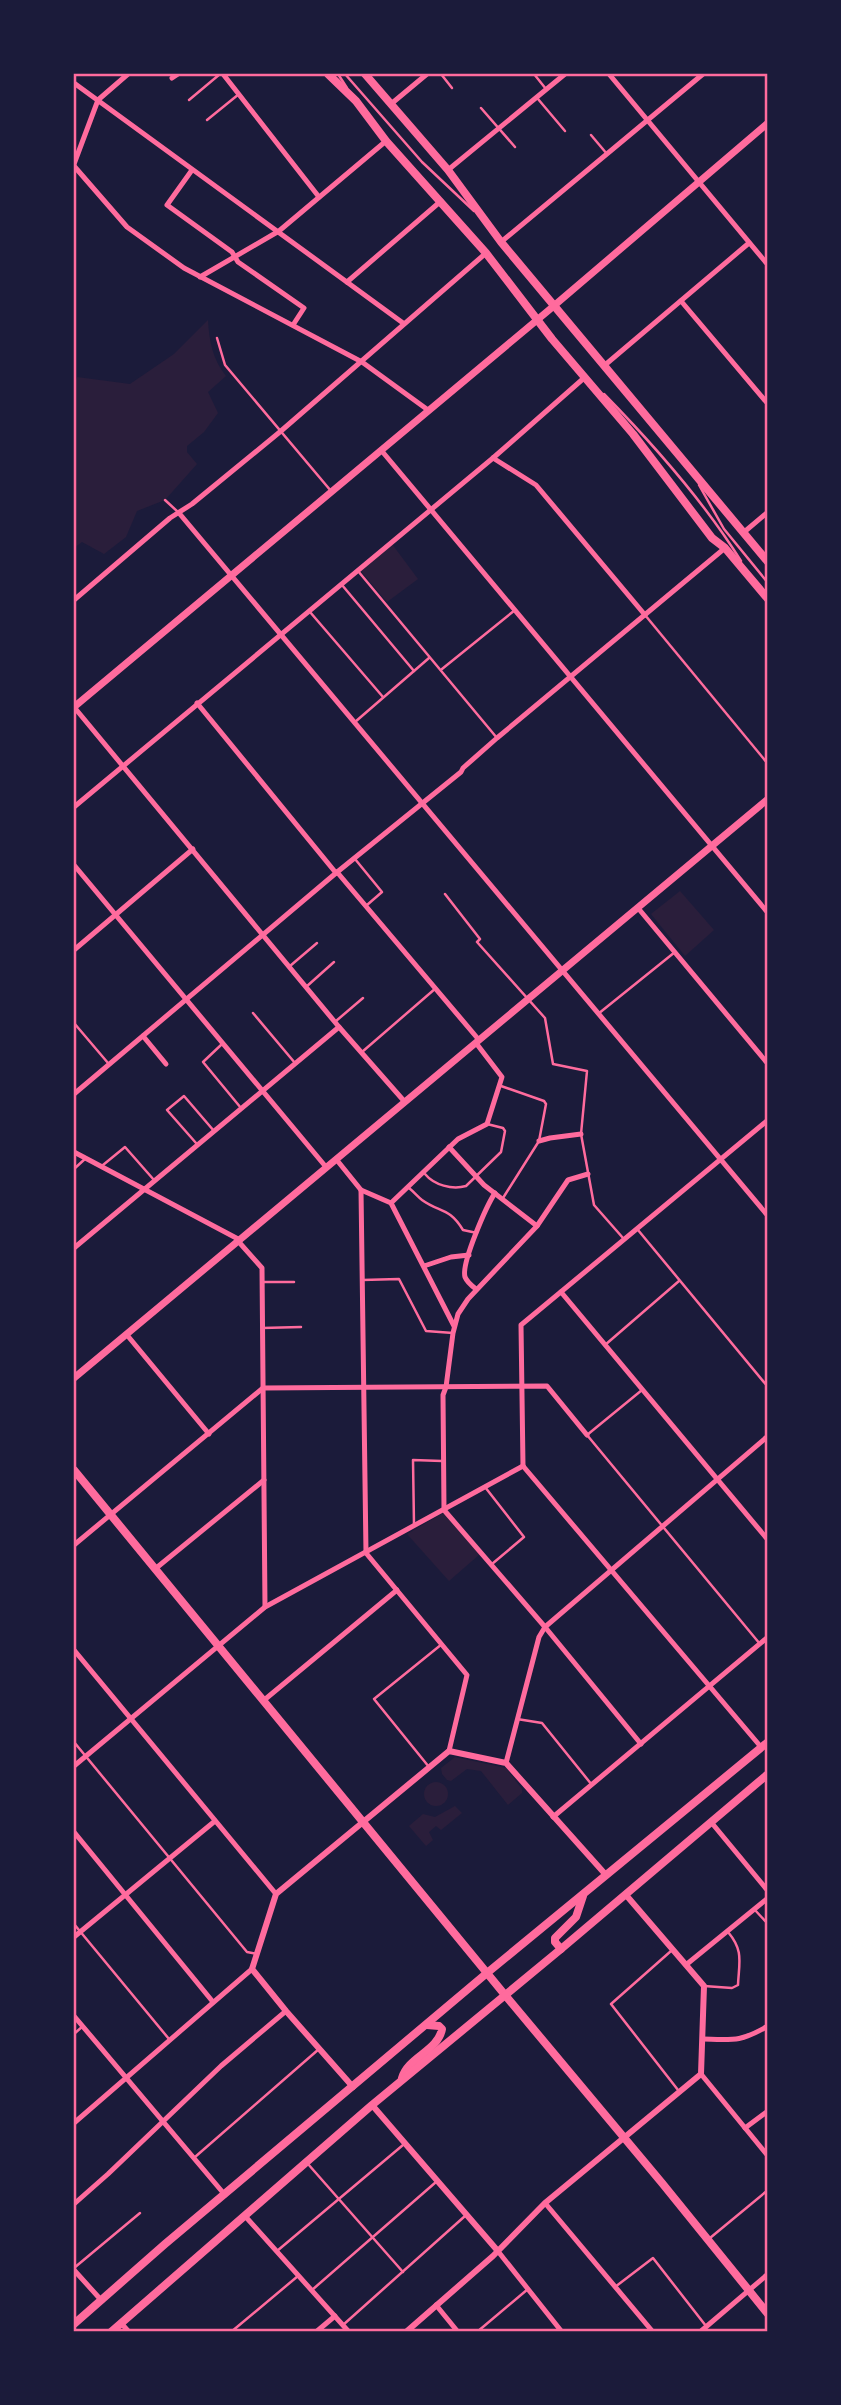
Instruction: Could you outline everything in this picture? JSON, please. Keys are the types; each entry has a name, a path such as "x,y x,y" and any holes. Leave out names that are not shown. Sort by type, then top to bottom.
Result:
{"main road":[{"path":"328,74 356,101 386,141 486,253 584,378 633,434 712,538 725,548 768,599"},
{"path":"365,74 448,170 501,242 768,562"},
{"path":"74,707 538,320 768,123"},
{"path":"74,1378 768,799"},
{"path":"74,1470 768,2314"},
{"path":"74,2324 425,2025 764,1744"},
{"path":"110,2332 372,2105 768,1774"},
{"path":"561,1949 555,1938 576,1917 584,1894"},
{"path":"401,2081 403,2073 441,2034 442,2029 439,2026 425,2025"}],"street":[{"path":"128,74 98,100 74,165 127,227 184,268 362,362 428,410"},
{"path":"222,74 319,197"},
{"path":"391,104 427,74"},
{"path":"448,170 565,74"},
{"path":"609,74 768,265"},
{"path":"501,242 703,74"},
{"path":"74,83 403,323"},
{"path":"200,277 279,231 386,141"},
{"path":"192,170 167,205 232,252 237,262 304,308 293,325"},
{"path":"347,282 441,201"},
{"path":"605,365 749,243"},
{"path":"74,600 170,518 281,431 486,253"},
{"path":"681,301 768,404"},
{"path":"74,807 493,458 584,378"},
{"path":"381,450 768,913"},
{"path":"493,458 536,485 645,615"},
{"path":"743,533 768,512"},
{"path":"179,513 768,1216"},
{"path":"74,1094 725,548"},
{"path":"197,703 436,988 501,1076 487,1124 458,1139 391,1203"},
{"path":"74,707 337,1025 404,1101"},
{"path":"74,950 193,849"},
{"path":"74,865 326,1167"},
{"path":"638,908 766,1060"},
{"path":"74,1248 337,1025"},
{"path":"143,1036 166,1064"},
{"path":"764,1744 709,1686 523,1466 521,1325 765,1122 768,1130"},
{"path":"539,1141 581,1134"},
{"path":"449,1147 484,1185 537,1226"},
{"path":"74,1152 239,1240 262,1268 265,1607"},
{"path":"336,1159 360,1190 391,1203 454,1330"},
{"path":"588,1174 568,1180 537,1226 476,1289 458,1314 443,1395 444,1510 641,1744"},
{"path":"74,2123 252,1969 276,1894 449,1751 467,1675 366,1553 360,1190"},
{"path":"476,1289 465,1276 469,1255 495,1193"},
{"path":"424,1266 469,1255"},
{"path":"561,1292 768,1540"},
{"path":"127,1335 208,1434"},
{"path":"74,1545 263,1388 547,1386 587,1435"},
{"path":"506,1763 539,1637 545,1627 768,1436"},
{"path":"74,1766 265,1607 523,1466"},
{"path":"155,1569 264,1480"},
{"path":"262,1701 397,1590"},
{"path":"553,1818 768,1637"},
{"path":"74,1650 276,1894"},
{"path":"449,1751 506,1763 606,1875"},
{"path":"74,1937 215,1821"},
{"path":"711,1822 768,1891"},
{"path":"74,1832 213,2002"},
{"path":"625,1895 705,1986 701,2074 768,2156"},
{"path":"687,1965 768,1898"},
{"path":"252,1969 353,2087"},
{"path":"74,2204 220,2066 286,2011"},
{"path":"74,2015 225,2195"},
{"path":"703,2039 739,2040 768,2026"},
{"path":"406,2332 493,2256 545,2203 701,2074"},
{"path":"372,2105 468,2214 562,2332"},
{"path":"745,2128 768,2111"},
{"path":"545,2203 653,2332"},
{"path":"245,2216 349,2332"},
{"path":"74,2269 102,2301"},
{"path":"700,2332 768,2274"},
{"path":"436,2305 458,2332"},
{"path":"316,2332 335,2316"},
{"path":"121,2323 129,2332"},
{"path":"549,2332 557,2325"}],"lane":[{"path":"189,100 222,74"},
{"path":"338,74 356,101"},
{"path":"345,74 422,162 486,223"},
{"path":"441,74 452,88"},
{"path":"534,74 546,89"},
{"path":"207,120 239,94"},
{"path":"537,97 565,131"},
{"path":"481,108 516,147"},
{"path":"591,135 607,154"},
{"path":"216,338 225,365 331,491"},
{"path":"569,359 642,433 703,506 756,586"},
{"path":"692,472 724,528 768,583"},
{"path":"165,500 179,513"},
{"path":"357,569 497,738"},
{"path":"340,583 414,671"},
{"path":"309,610 383,697"},
{"path":"441,670 516,610"},
{"path":"645,615 768,764"},
{"path":"355,722 429,658"},
{"path":"354,858 382,892 367,905"},
{"path":"445,894 480,939 477,942 547,1023 553,1064 587,1071 581,1134 594,1205 623,1238"},
{"path":"289,966 317,943"},
{"path":"598,1014 675,952"},
{"path":"306,987 334,962"},
{"path":"362,1052 436,988"},
{"path":"337,1025 363,998"},
{"path":"253,1013 295,1063"},
{"path":"74,1025 109,1064"},
{"path":"223,1044 203,1062 241,1108"},
{"path":"500,1085 545,1102 539,1141 503,1198"},
{"path":"198,1145 167,1110 184,1096 214,1131"},
{"path":"424,1173 435,1183 458,1188 466,1186 501,1152 506,1134 503,1128 487,1124"},
{"path":"101,1167 125,1147 154,1180"},
{"path":"74,1169 86,1158"},
{"path":"409,1187 425,1202 456,1218 463,1230 477,1233"},
{"path":"636,1228 768,1387"},
{"path":"362,1280 399,1279 426,1331 454,1330"},
{"path":"605,1345 679,1281"},
{"path":"262,1282 294,1282"},
{"path":"262,1328 301,1327"},
{"path":"642,1390 587,1435 760,1644"},
{"path":"414,1525 413,1460 443,1461"},
{"path":"485,1488 524,1537 491,1564"},
{"path":"429,1767 374,1699 442,1644"},
{"path":"517,1719 542,1723 592,1785"},
{"path":"74,1742 247,1952 257,1954"},
{"path":"754,1909 768,1924"},
{"path":"74,1924 169,2039"},
{"path":"705,1986 732,1988 738,1985 740,1952 727,1931"},
{"path":"673,1949 611,2004 680,2092"},
{"path":"74,2034 83,2026"},
{"path":"194,2158 319,2049"},
{"path":"277,2251 406,2143"},
{"path":"306,2162 403,2272"},
{"path":"312,2290 438,2180"},
{"path":"707,2240 768,2190"},
{"path":"74,2269 140,2213"},
{"path":"343,2325 468,2214"},
{"path":"615,2287 653,2258 706,2326"},
{"path":"231,2332 298,2276"},
{"path":"477,2332 528,2289"}],"shaded area":[{"path":"208,320 212,350 226,376 208,392 218,413 204,432 187,446 187,452 197,464 165,500 137,511 126,537 104,554 82,542 74,548 74,385 77,377 130,384 174,354"},
{"path":"392,544 418,579 387,602 360,570"},
{"path":"680,891 714,930 685,956 651,914"},
{"path":"445,1512 480,1554 449,1581 407,1534"},
{"path":"455,1757 506,1768 522,1789 522,1793 508,1805 481,1771 467,1769 451,1781 447,1780 441,1768"},
{"path":"436,1782 445,1785 448,1794 445,1803 436,1806 427,1803 424,1794 427,1785"},
{"path":"455,1806 462,1813 441,1830 436,1826 429,1832 433,1840 426,1846 409,1826 423,1814 435,1817"}]}
